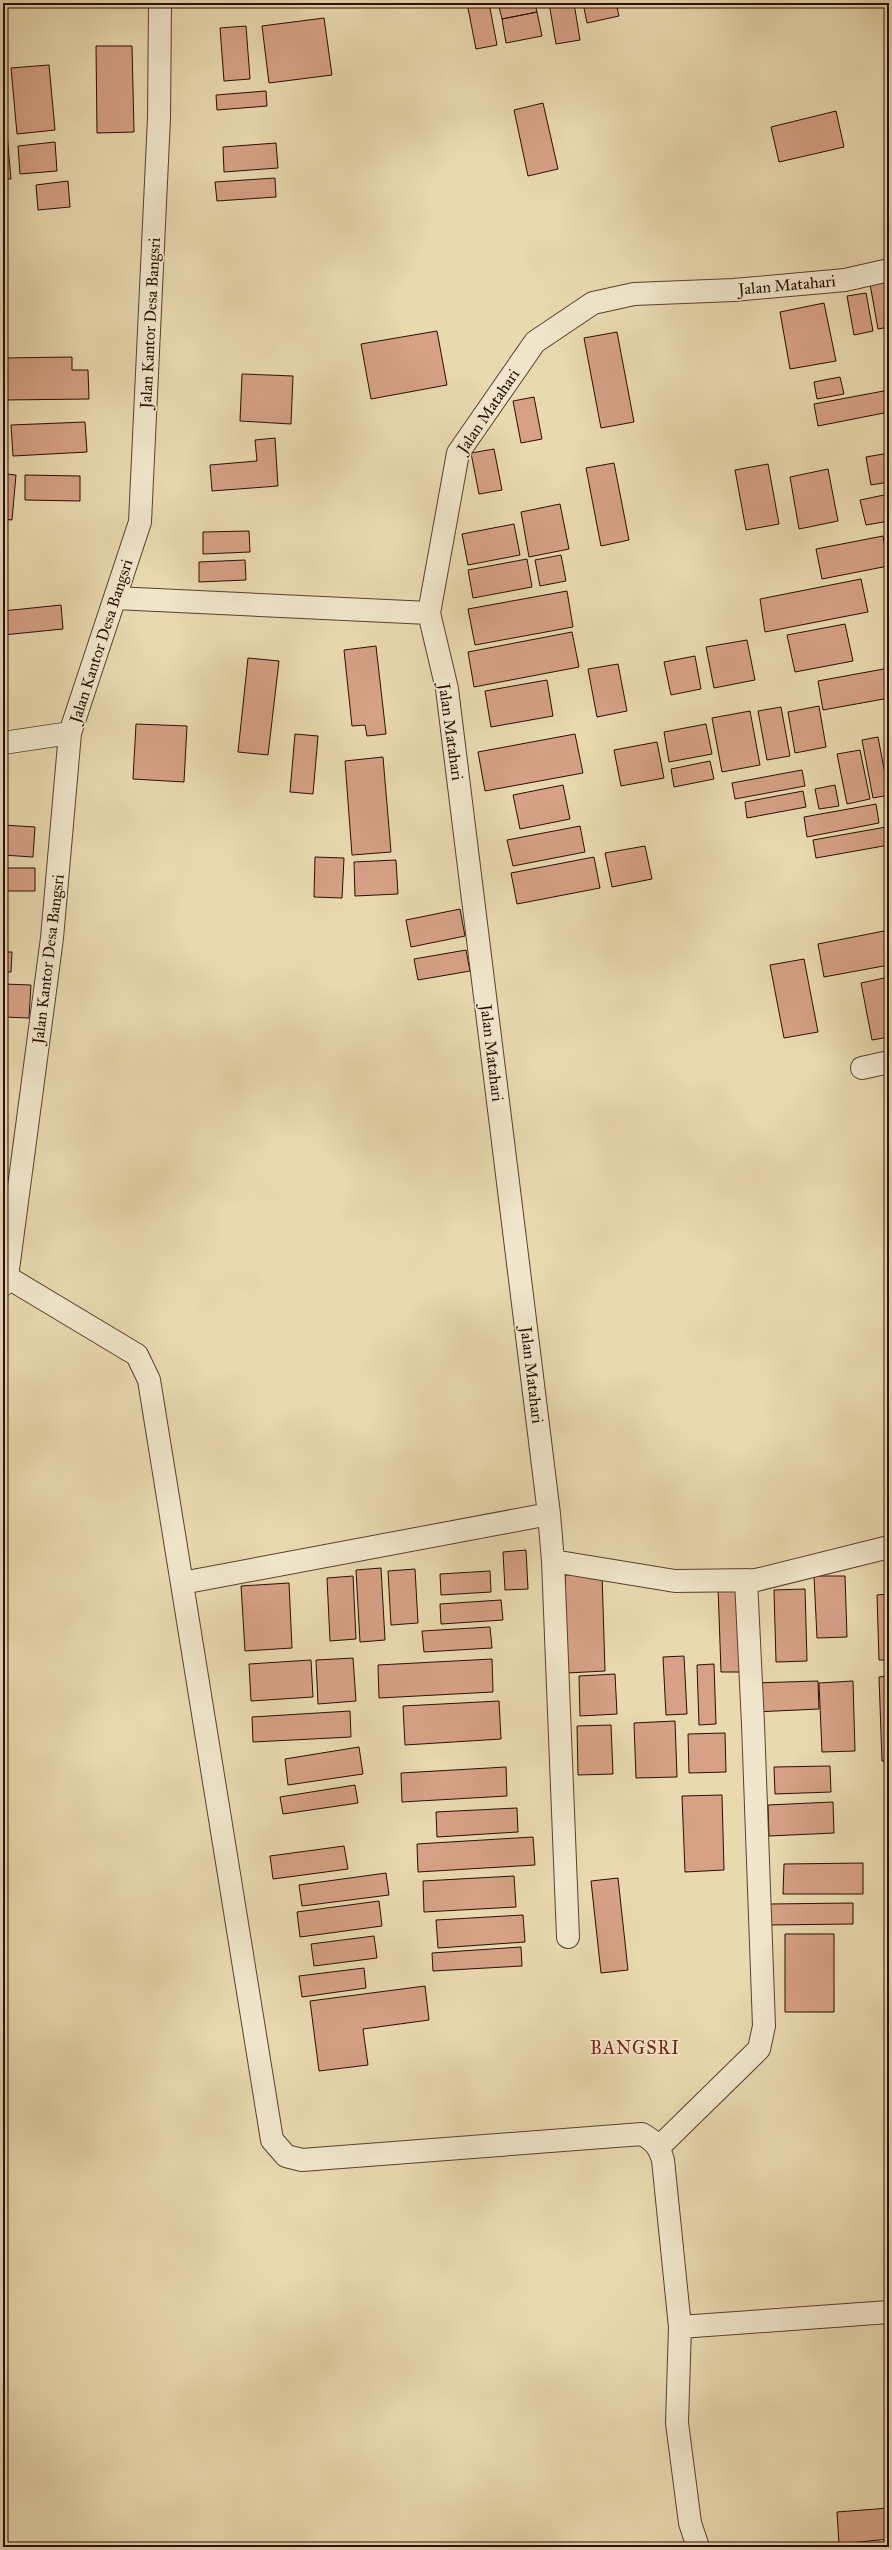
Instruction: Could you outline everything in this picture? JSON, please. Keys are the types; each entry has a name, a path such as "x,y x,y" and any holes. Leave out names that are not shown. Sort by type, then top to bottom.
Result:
{"street":[{"name":"Jalan Kantor Desa Bangsri","path":"5,1281 52,938 70,733 140,522 159,118 160,3"},
{"name":"Jalan Matahari","path":"568,1937 553,1561 549,1514 447,690 429,613 458,453 535,342 593,303 634,294 734,290 845,280 889,270"},
{"path":"115,598 429,613"},
{"path":"3,743 70,733"},
{"path":"862,1068 889,1062"},
{"path":"5,1281 137,1355 149,1380 272,2140 286,2156 302,2160 642,2134 659,2147 663,2160 680,2327 677,2423 690,2523 698,2547"},
{"path":"182,1583 549,1514"},
{"path":"553,1561 675,1581 756,1580 889,1547"},
{"path":"659,2147 759,2049 764,2026 746,1580"},
{"path":"680,2327 889,2312"}],"building":[{"path":"467,3 489,3 497,45 476,49"},
{"path":"498,3 535,3 537,12 502,19"},
{"path":"549,3 574,3 580,40 556,44"},
{"path":"583,3 616,3 619,16 587,23"},
{"path":"537,12 542,36 506,43 502,19"},
{"path":"324,18 332,75 269,83 262,26"},
{"path":"246,26 250,79 224,81 220,28"},
{"path":"96,46 132,46 134,132 97,133"},
{"path":"49,65 55,130 17,134 11,68"},
{"path":"3,89 11,179 3,179"},
{"path":"266,91 267,106 217,110 216,95"},
{"path":"543,103 558,169 528,176 514,110"},
{"path":"836,111 844,147 779,162 771,127"},
{"path":"55,142 57,171 20,174 18,146"},
{"path":"276,143 278,168 224,172 223,147"},
{"path":"275,178 276,197 217,201 215,182"},
{"path":"68,181 70,207 38,210 36,185"},
{"path":"889,280 889,327 878,329 870,284"},
{"path":"866,293 873,331 854,335 847,296"},
{"path":"824,303 836,361 790,369 780,312"},
{"path":"437,331 447,385 371,399 361,344"},
{"path":"617,332 634,422 601,428 584,338"},
{"path":"72,357 72,370 88,370 89,399 3,400 3,358"},
{"path":"242,374 293,376 291,424 240,421"},
{"path":"840,377 844,394 817,399 814,382"},
{"path":"889,390 889,412 818,426 814,404"},
{"path":"534,397 542,439 521,443 513,401"},
{"path":"85,422 87,452 13,456 11,425"},
{"path":"275,438 278,486 212,491 210,465 257,461 255,440"},
{"path":"494,449 502,490 479,494 471,453"},
{"path":"889,453 889,482 871,485 866,457"},
{"path":"614,463 629,540 601,546 586,468"},
{"path":"768,464 779,524 746,530 735,470"},
{"path":"828,469 838,521 799,529 790,477"},
{"path":"7,474 16,475 12,520 3,519"},
{"path":"25,475 80,476 80,501 25,500"},
{"path":"889,494 889,521 866,525 860,500"},
{"path":"560,504 569,549 529,557 521,512"},
{"path":"514,524 520,555 468,565 462,534"},
{"path":"249,531 250,552 203,554 203,532"},
{"path":"883,536 888,566 822,579 816,549"},
{"path":"561,555 566,581 540,586 535,560"},
{"path":"527,559 532,587 473,598 468,570"},
{"path":"245,560 246,580 199,582 199,562"},
{"path":"861,579 868,612 765,632 760,599"},
{"path":"567,591 573,627 475,645 468,609"},
{"path":"61,605 63,629 3,635 3,611"},
{"path":"845,624 853,661 795,672 787,635"},
{"path":"572,632 579,667 474,687 468,652"},
{"path":"747,640 755,680 714,688 706,647"},
{"path":"376,646 386,734 367,736 365,725 352,726 344,650"},
{"path":"695,656 701,689 671,695 664,662"},
{"path":"248,658 279,661 268,755 238,752"},
{"path":"618,664 627,711 597,717 588,669"},
{"path":"889,668 889,698 823,710 818,681"},
{"path":"547,680 553,716 491,727 485,691"},
{"path":"819,706 826,747 795,753 788,712"},
{"path":"781,707 790,756 767,760 758,711"},
{"path":"750,711 760,765 722,772 712,718"},
{"path":"136,724 187,726 184,782 133,779"},
{"path":"706,724 712,754 669,762 664,732"},
{"path":"295,734 318,736 313,794 290,792"},
{"path":"575,734 583,773 485,791 478,752"},
{"path":"878,737 889,795 873,798 862,740"},
{"path":"657,742 664,778 621,786 614,750"},
{"path":"860,750 870,799 847,804 837,754"},
{"path":"383,757 391,852 352,855 345,761"},
{"path":"710,761 714,779 674,787 671,769"},
{"path":"802,770 805,786 735,799 732,783"},
{"path":"563,785 570,819 520,829 513,795"},
{"path":"835,785 839,806 819,809 815,789"},
{"path":"803,791 806,807 747,818 745,802"},
{"path":"876,804 879,823 807,837 804,817"},
{"path":"3,825 35,827 33,857 3,855"},
{"path":"580,826 585,852 513,866 507,840"},
{"path":"886,827 889,845 816,858 813,840"},
{"path":"645,846 652,879 612,887 605,853"},
{"path":"315,857 344,858 342,898 314,897"},
{"path":"594,857 600,888 517,904 511,873"},
{"path":"396,860 398,894 355,896 354,862"},
{"path":"3,868 35,868 35,891 3,891"},
{"path":"460,909 465,936 411,947 406,920"},
{"path":"889,930 889,965 824,977 818,944"},
{"path":"466,950 470,971 418,980 414,959"},
{"path":"3,952 12,952 11,972 3,972"},
{"path":"804,959 818,1032 784,1038 770,965"},
{"path":"889,977 889,1037 872,1040 861,983"},
{"path":"3,984 31,985 29,1018 3,1017"},
{"path":"526,1550 528,1589 505,1590 503,1552"},
{"path":"381,1568 385,1640 360,1642 356,1570"},
{"path":"415,1569 418,1623 391,1625 388,1571"},
{"path":"490,1571 491,1592 441,1595 440,1574"},
{"path":"602,1574 605,1671 567,1673 565,1575"},
{"path":"353,1576 356,1639 330,1641 327,1578"},
{"path":"814,1576 845,1576 847,1637 817,1638"},
{"path":"289,1583 292,1648 245,1651 241,1586"},
{"path":"741,1585 744,1672 721,1672 718,1586"},
{"path":"805,1589 807,1661 776,1662 774,1590"},
{"path":"889,1594 889,1660 879,1660 877,1595"},
{"path":"501,1600 503,1620 441,1624 440,1604"},
{"path":"490,1627 492,1648 424,1652 422,1631"},
{"path":"684,1656 687,1714 666,1715 663,1657"},
{"path":"353,1658 356,1701 318,1704 316,1660"},
{"path":"492,1659 493,1692 379,1698 378,1665"},
{"path":"311,1660 313,1697 251,1701 249,1664"},
{"path":"714,1664 716,1724 699,1725 697,1665"},
{"path":"615,1674 617,1714 580,1716 579,1676"},
{"path":"889,1676 889,1761 882,1761 879,1677"},
{"path":"818,1681 819,1709 754,1712 753,1683"},
{"path":"853,1681 855,1751 822,1752 819,1683"},
{"path":"499,1701 501,1739 405,1745 403,1706"},
{"path":"350,1711 351,1737 253,1742 252,1717"},
{"path":"675,1721 677,1777 636,1778 634,1723"},
{"path":"611,1725 613,1774 578,1775 577,1726"},
{"path":"725,1733 726,1772 689,1773 688,1734"},
{"path":"359,1747 363,1774 288,1785 285,1759"},
{"path":"830,1766 831,1792 775,1794 774,1767"},
{"path":"506,1767 507,1796 402,1802 401,1773"},
{"path":"355,1785 358,1803 283,1814 280,1797"},
{"path":"722,1795 724,1870 685,1872 682,1796"},
{"path":"833,1802 834,1833 769,1836 768,1805"},
{"path":"517,1808 518,1832 437,1837 436,1812"},
{"path":"533,1837 535,1865 418,1872 417,1844"},
{"path":"344,1846 348,1869 273,1879 270,1856"},
{"path":"863,1863 863,1894 783,1894 784,1864"},
{"path":"386,1873 389,1895 302,1906 299,1885"},
{"path":"514,1876 516,1907 424,1912 423,1881"},
{"path":"618,1878 628,1970 601,1973 591,1881"},
{"path":"379,1901 382,1926 300,1937 297,1912"},
{"path":"853,1903 853,1924 768,1925 769,1904"},
{"path":"523,1915 525,1942 438,1948 436,1920"},
{"path":"785,1934 834,1934 834,2012 785,2012"},
{"path":"374,1936 377,1958 314,1966 311,1944"},
{"path":"521,1947 522,1966 433,1971 432,1953"},
{"path":"364,1968 366,1988 302,1997 299,1976"},
{"path":"425,1986 429,2020 363,2029 368,2065 319,2071 310,2001"},
{"path":"889,2508 889,2539 839,2544 837,2512"},
{"path":"875,2544 876,2547 848,2547"}],"district":[{"name":"BANGSRI","path":"635,2048"}]}
